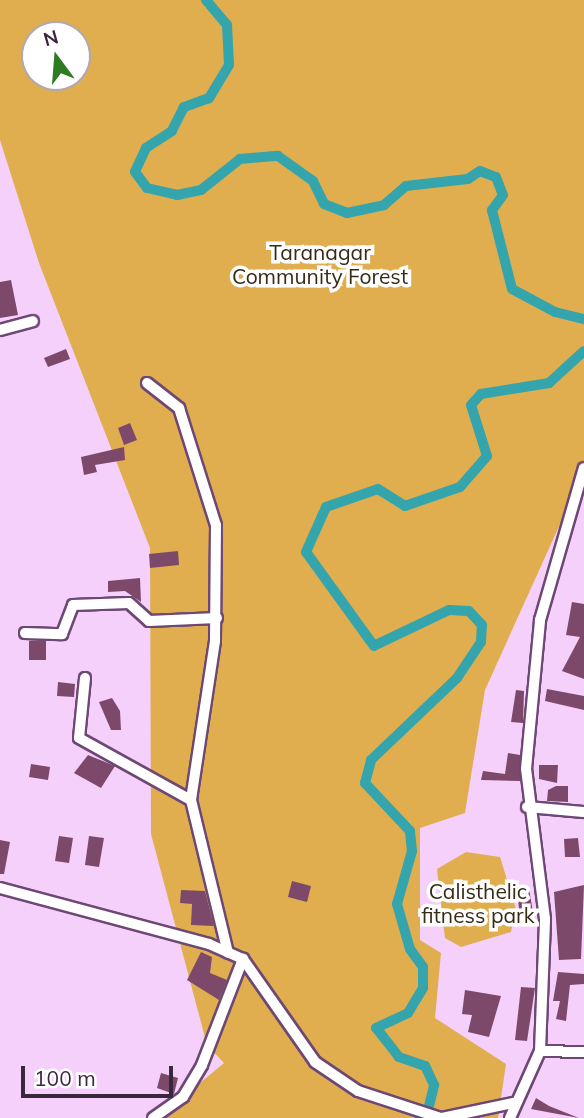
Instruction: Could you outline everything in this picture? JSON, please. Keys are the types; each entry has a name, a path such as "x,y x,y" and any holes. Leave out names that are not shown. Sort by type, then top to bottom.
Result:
{"street":[{"path":"0,330 33,321"},
{"path":"147,383 179,408 195,451 216,525 216,618 191,800 228,953"},
{"path":"510,1118 513,1103 540,1051 545,919 527,807 540,620 583,474"},
{"path":"25,633 62,634 73,606 129,603 149,621 216,618"},
{"path":"85,678 79,738 191,800"},
{"path":"527,807 584,812"},
{"path":"0,888 243,959 315,1062 358,1091 409,1104 441,1118 513,1103"},
{"path":"153,1118 183,1097 202,1065 243,959"},
{"path":"540,1051 584,1052"}],"green space":[{"name":"Taranagar Community Forest","path":"0,0 584,0 584,471 485,690 465,813 420,828 420,940 441,953 435,1018 506,1064 498,1118 158,1118 224,1063 207,1045 151,834 150,548 39,263 0,140"},
{"name":"Calisthelic fitness park","path":"466,852 500,857 516,909 511,932 461,947 445,938 437,869"}],"building":[{"path":"11,280 18,315 0,318 0,282"},
{"path":"66,349 70,359 48,367 44,358"},
{"path":"130,423 137,440 124,445 118,428"},
{"path":"124,447 125,460 95,465 97,472 84,475 81,457"},
{"path":"178,551 179,565 150,568 149,554"},
{"path":"140,578 141,602 125,591 108,592 108,581"},
{"path":"572,602 584,604 584,679 562,671 580,637 566,635"},
{"path":"29,641 46,641 46,660 29,660"},
{"path":"58,682 75,684 74,697 57,696"},
{"path":"547,689 584,696 584,710 545,701"},
{"path":"516,690 524,691 523,723 511,722"},
{"path":"112,698 120,711 121,730 111,730 99,702"},
{"path":"508,753 520,755 520,781 481,780 483,771 505,774"},
{"path":"88,755 115,766 101,788 74,773"},
{"path":"31,764 50,767 48,780 29,777"},
{"path":"539,765 558,765 557,783 539,779"},
{"path":"556,786 568,786 568,802 547,801 548,790"},
{"path":"59,836 73,838 69,863 55,861"},
{"path":"89,836 104,838 99,867 85,865"},
{"path":"578,838 580,857 565,857 564,839"},
{"path":"0,840 10,842 4,874 0,874"},
{"path":"292,881 311,886 307,902 288,897"},
{"path":"584,885 581,959 559,960 554,892"},
{"path":"529,889 534,918 520,918 517,890"},
{"path":"181,890 205,891 214,926 191,925 192,904 180,903"},
{"path":"201,952 212,957 210,973 227,980 219,1000 187,980"},
{"path":"558,972 584,974 584,984 570,985 566,1021 556,1019 560,1001 553,1001"},
{"path":"521,987 535,988 527,1041 515,1040"},
{"path":"465,990 501,996 489,1037 468,1032 472,1015 462,1014"},
{"path":"161,1073 178,1078 174,1094 157,1088"},
{"path":"536,1098 549,1106 579,1118 531,1109"}],"waterway":[{"path":"206,0 227,25 229,65 209,98 184,107 172,131 146,148 135,172 147,188 177,195 201,190 240,159 278,156 313,181 324,204 347,213 384,205 406,186 468,179 480,171 496,177 503,195 492,210 512,289 555,312 584,319"},
{"path":"426,1118 434,1085 425,1066 399,1057 376,1028 408,1013 423,988 423,967 410,949 397,904 412,851 410,831 365,783 371,760 457,678 481,642 482,625 469,611 449,610 374,646 306,552 326,507 378,489 405,506 460,487 487,456 471,405 481,394 549,383 584,351"}]}
